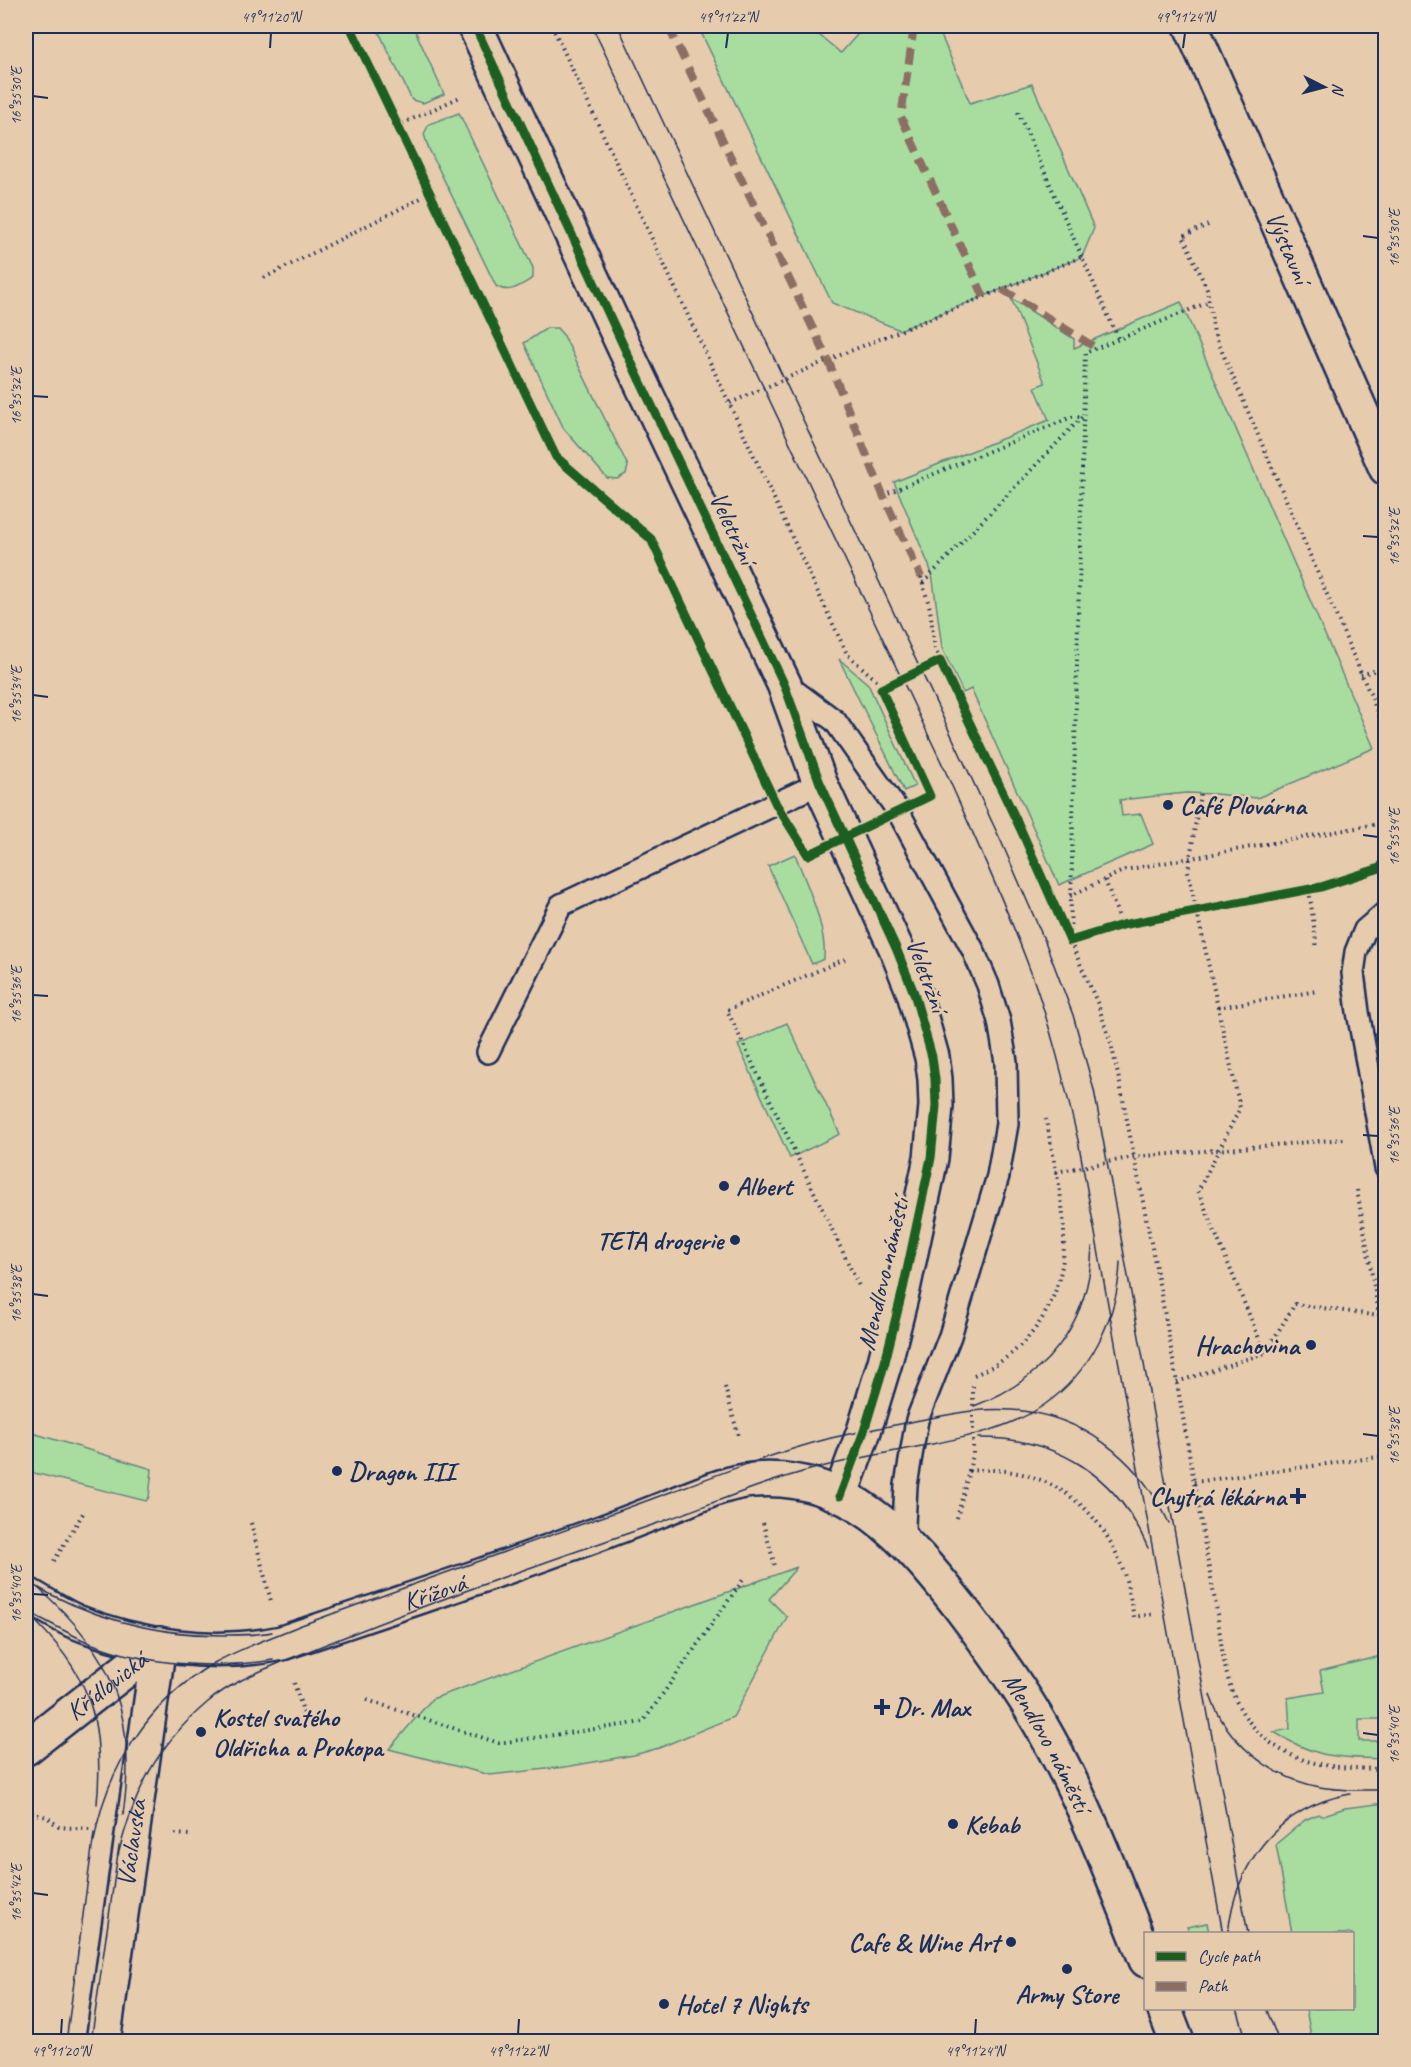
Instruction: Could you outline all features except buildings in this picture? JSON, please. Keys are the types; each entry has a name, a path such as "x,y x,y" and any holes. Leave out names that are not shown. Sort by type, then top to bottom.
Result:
{"street":[{"name":"Veletržní","path":"475,26 784,684 820,783 896,948 914,993 932,1057"},
{"name":"Výstavní","path":"1191,26 1386,468"},
{"name":"Mendlovo náměstí","path":"932,1057 936,1106 934,1136 926,1180 885,1362 864,1431 840,1496 858,1504 906,1541 977,1629 1039,1721 1068,1774 1095,1833 1144,1955"},
{"name":"Křížová","path":"26,1594 73,1620 122,1637 159,1644 214,1649 262,1647 282,1643 567,1545 723,1486 752,1480 780,1481 803,1484 840,1496"},
{"name":"Křídlovická","path":"26,1748 159,1644"},
{"name":"Václavská","path":"103,2042 159,1644"},
{"path":"1165,2010 1176,2042"}],"lane":[{"path":"784,684 835,721 897,811 972,950 988,985 999,1021 1006,1062 1007,1124 998,1176 950,1336 917,1420 906,1485 904,1525 906,1541"},
{"path":"488,1052 561,904 820,783"},
{"path":"1386,912 1372,922 1359,943 1353,973 1353,984 1386,1168"}],"path":[{"path":"350,26 556,457 651,539 776,804"},
{"path":"552,26 848,654 877,681 920,775"},
{"path":"397,126 500,78"},
{"path":"1018,112 1118,338"},
{"path":"264,278 429,194"},
{"path":"1208,225 1183,236 1207,289 1214,333 1386,730"},
{"path":"730,403 828,360 1082,257"},
{"path":"1070,941 1085,353 1209,302"},
{"path":"883,495 1072,417 1083,417"},
{"path":"923,583 1083,417"},
{"path":"921,577 930,609 935,650 1021,830 1097,1002 1111,1043 1177,1382 1231,1691 1244,1714 1267,1740 1283,1751 1310,1763 1333,1768 1386,1769"},
{"path":"1361,675 1386,667"},
{"path":"1200,794 1188,871 1240,1108 1198,1191 1265,1353"},
{"path":"1070,896 1125,870 1386,821"},
{"path":"1070,941 1122,925 1321,887 1380,868 1386,860"},
{"path":"1105,880 1122,925"},
{"path":"845,959 727,1010 860,1288"},
{"path":"1218,1007 1353,984"},
{"path":"973,1375 997,1364 1019,1349 1036,1328 1058,1285 1064,1249 1062,1205 1045,1114"},
{"path":"1056,1172 1134,1157 1347,1139"},
{"path":"1177,1382 1265,1353 1295,1304 1379,1316 1386,1314"},
{"path":"725,1387 739,1439"},
{"path":"1194,1482 1386,1456"},
{"path":"957,1518 969,1471 1009,1471 1053,1484 1089,1511 1105,1533 1124,1571 1134,1617 1153,1614"},
{"path":"761,1514 775,1566"},
{"path":"367,1700 499,1743 643,1722 745,1577"},
{"path":"26,1812 47,1817 59,1827"}],"green space":[{"path":"376,26 413,26 444,94 423,103 412,100"},
{"path":"698,26 808,26 841,53 865,26 937,26 970,103 1032,84 1094,228 1082,257 900,330 832,303"},
{"path":"459,113 533,268 533,278 515,288 506,290 496,286 428,147 424,134 429,124"},
{"path":"1011,298 1074,339 1074,348 1181,302 1374,748 1257,798 1186,793 1120,800 1122,816 1141,814 1153,844 1059,885 971,689 963,693 942,648 930,568 894,482 1049,420 1035,387 1045,383"},
{"path":"547,328 557,328 564,336 628,466 626,474 617,479 607,478 564,429 524,343"},
{"path":"839,659 868,684 915,786 904,791"},
{"path":"795,854 815,905 822,933 824,959 812,964 768,866"},
{"path":"787,1023 840,1134 790,1158 738,1045"},
{"path":"26,1431 152,1469 149,1497 146,1501 26,1471"},
{"path":"797,1567 769,1599 787,1617 733,1717 659,1748 634,1755 565,1767 490,1775 389,1749 432,1699"},
{"path":"1385,1655 1385,1719 1359,1719 1359,1741 1385,1741 1385,1759 1327,1755 1289,1741 1274,1732 1290,1729 1288,1698 1324,1692 1320,1671"},
{"path":"1385,1803 1385,2041 1312,2041 1306,2010 1354,2010 1354,1932 1292,1932 1276,1844 1305,1820 1318,1814 1321,1816 1345,1808"},
{"path":"1207,1923 1209,1932 1190,1932 1187,1927"}],"tram line":[{"path":"592,26 944,768 988,867 1037,988 1078,1140 1223,1932"},
{"path":"618,26 1001,841 1046,944 1073,1015 1094,1090 1248,1932"},
{"path":"974,1406 1000,1395 1022,1381 1059,1346 1082,1301 1089,1275 1092,1247"},
{"path":"118,1855 140,1790 161,1753 174,1735 208,1702 235,1684 284,1661 422,1607 777,1480 817,1468 972,1435 1017,1420 1044,1405 1060,1392 1088,1360 1107,1323 1114,1303 1120,1262"},
{"path":"94,1841 109,1788 134,1739 170,1697 214,1663 299,1626 805,1445 955,1413 999,1409 1029,1412 1052,1417 1074,1426 1094,1436 1113,1450 1145,1483 1169,1523"},
{"path":"978,1438 1007,1439 1034,1444 1081,1465 1119,1500 1135,1522 1148,1548"},
{"path":"26,1581 73,1605 122,1622 148,1628 200,1634 244,1635 272,1632"},
{"path":"38,1588 85,1636 114,1688 122,1716 126,1747 127,1779 123,1814"},
{"path":"26,1612 65,1655 88,1698 95,1721 98,1746 97,1804"},
{"path":"36,1616 90,1643 157,1661 227,1665 273,1660"},
{"path":"1210,1695 1217,1712 1239,1742 1253,1755 1284,1775 1320,1787 1386,1790"},
{"path":"1228,1932 1232,1908 1240,1884 1251,1862 1265,1842 1282,1825 1302,1811 1324,1801 1350,1794"},
{"path":"66,2042 94,1833"},
{"path":"91,2042 119,1846"},
{"path":"1238,2010 1247,2042"},
{"path":"1267,2010 1279,2042"}],"marked path":[{"path":"668,26 828,360 883,495 921,577"},
{"path":"914,26 901,117 984,297"},
{"path":"1002,289 1096,348"}],"cycle path":[{"path":"350,26 556,457 651,539 776,804 808,855 930,796 881,689 940,661 1021,830 1070,941 1122,925 1321,887 1380,868 1386,859"},
{"path":"475,26 784,684 820,783 896,948 914,993 932,1057 936,1106 931,1158 885,1362 864,1431 840,1496"}],"place":[{"name":"Café Plovárna","path":"1168,805"},
{"name":"Albert","path":"724,1186"},
{"name":"TETA drogerie","path":"735,1240"},
{"name":"Hrachovina","path":"1311,1345"},
{"name":"Dragon III","path":"337,1471"},
{"name":"Chytrá lékárna","path":"1298,1496"},
{"name":"Dr. Max","path":"882,1707"},
{"name":"Kostel svatého Oldřicha a Prokopa","path":"201,1732"},
{"name":"Kebab","path":"953,1824"},
{"name":"Cafe & Wine Art","path":"1011,1942"},
{"name":"Army Store","path":"1067,1969"},
{"name":"Hotel 7 Nights","path":"664,2004"}]}
